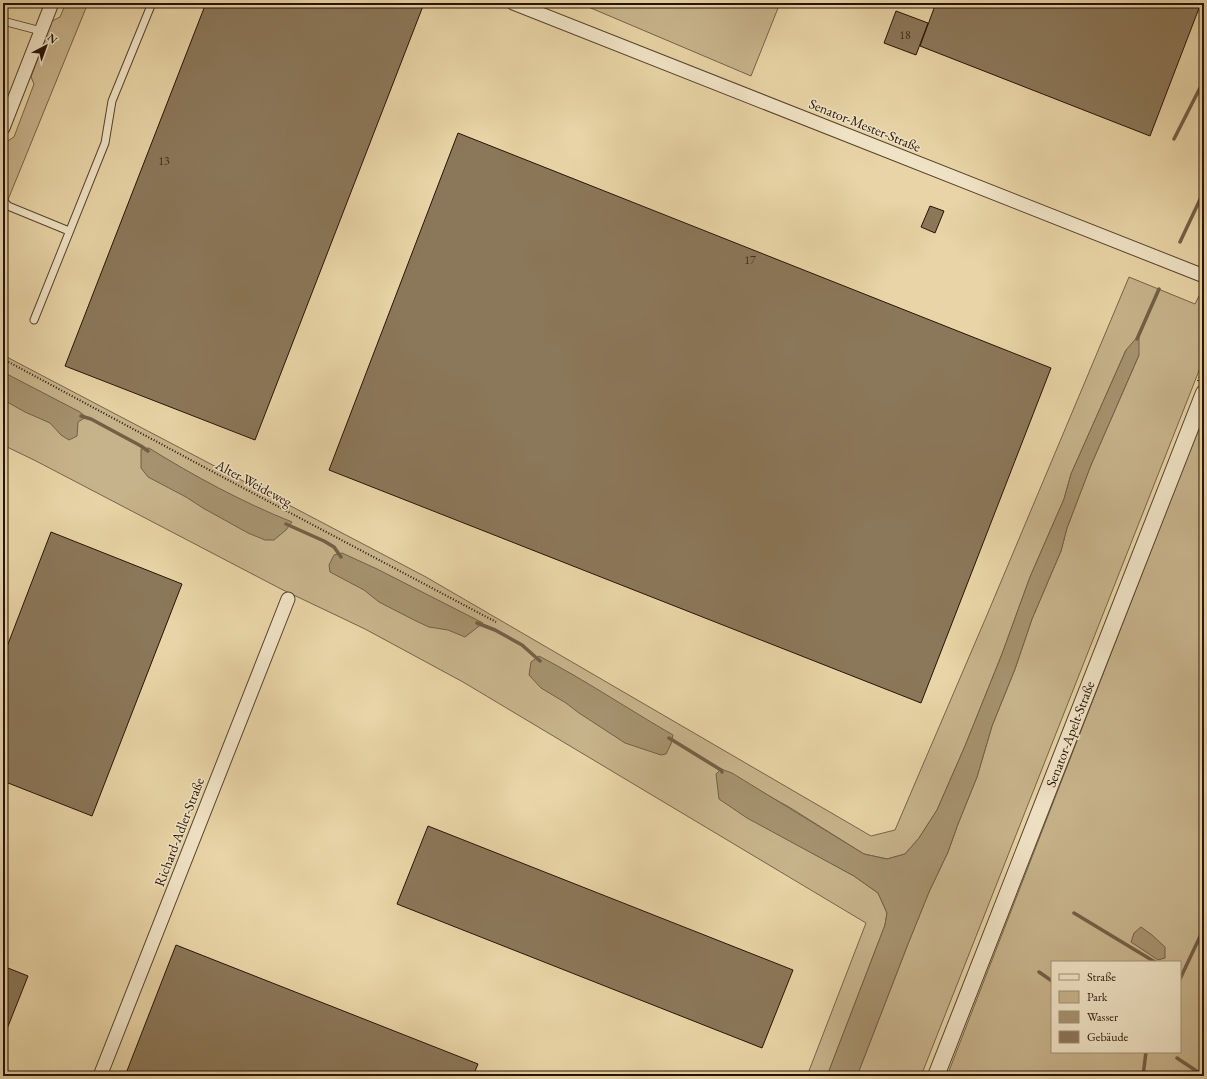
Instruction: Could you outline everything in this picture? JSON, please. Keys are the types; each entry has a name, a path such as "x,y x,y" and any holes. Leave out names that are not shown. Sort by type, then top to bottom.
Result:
{"street":[{"path":"3,128 52,3"},
{"name":"Senator-Mester-Straße","path":"513,3 1204,276"},
{"name":"Senator-Apelt-Straße","path":"936,1076 1204,392"},
{"name":"Richard-Adler-Straße","path":"100,1076 288,599"}],"lane":[{"path":"34,320 105,143 112,101 152,3"},
{"path":"3,21 41,31"},
{"path":"5,204 69,231"}],"path":[{"name":"Alter Weideweg","path":"3,359 214,474 496,622"}],"green space":[{"path":"66,3 88,3 3,212 3,149 6,142 14,137 34,84 31,77 52,21 60,17"},
{"path":"579,3 780,3 751,76"},
{"path":"1129,277 1195,304 1204,286 1204,358 921,1076 857,1076 908,944 929,892 948,852 977,777 992,726 1015,669 1032,619 1061,551 1067,528 1091,465 1139,355 1126,350 1071,474 1064,499 1030,577 1002,654 965,746 937,810 919,838 905,854 887,859 864,854 789,807 749,785 796,844 854,876 878,893 887,913 885,925 827,1076 807,1076 866,923 463,682 365,629 281,589 3,445 3,355 426,577 871,836 895,830"},
{"path":"1204,414 1204,1076 947,1076"}],"water":[{"path":"1139,335 1139,355 1091,465 1067,528 1061,551 1032,619 1015,669 992,726 977,777 948,852 929,892 908,944 857,1076 827,1076 885,925 887,913 878,893 854,876 747,818 719,799 716,774 721,769 732,773 864,854 887,859 905,854 919,838 937,810 965,746 1002,654 1030,577 1064,499 1071,474 1126,350"},
{"path":"3,372 80,412 86,417 78,422 77,436 69,440 61,435 50,423 9,403 3,402"},
{"path":"149,448 183,469 219,488 292,522 286,530 274,540 265,540 248,533 148,477 141,468 141,449"},
{"path":"342,553 377,569 483,623 465,637 448,630 429,627 416,621 379,602 364,590 330,572 329,565 334,555"},
{"path":"539,656 673,735 671,744 666,754 661,755 625,743 541,688 529,675 531,662"},
{"path":"1141,927 1165,947 1165,958 1158,960 1131,942 1134,933"}],"building":[{"path":"206,3 414,3 423,6 255,440 65,366"},
{"path":"936,3 1201,3 1150,136 920,46"},
{"path":"896,11 928,23 916,55 884,43"},
{"path":"458,133 1051,368 921,703 329,470"},
{"path":"930,206 944,211 935,233 921,227"},
{"path":"51,532 182,584 92,816 3,781 3,657"},
{"path":"428,826 793,970 762,1048 397,904"},
{"path":"176,945 478,1064 473,1076 125,1076"},
{"path":"3,966 28,976 3,1039"}],"waterway":[{"path":"1174,139 1204,80"},
{"path":"1180,242 1204,191"},
{"path":"1137,339 1159,289"},
{"path":"81,416 91,419 148,451"},
{"path":"286,524 324,541 334,547 341,557"},
{"path":"477,623 495,630 522,645 540,661"},
{"path":"669,738 722,772"},
{"path":"1074,913 1153,961"},
{"path":"1181,977 1204,928"},
{"path":"1039,972 1051,980"},
{"path":"1143,1076 1146,1053"},
{"path":"1177,1058 1204,1076"}]}
